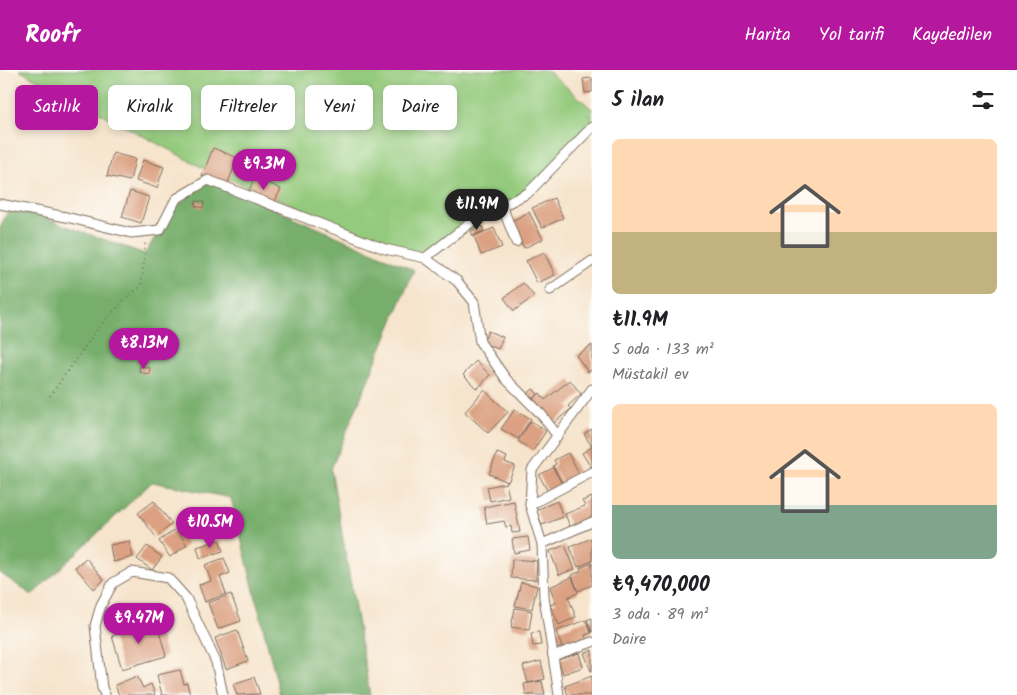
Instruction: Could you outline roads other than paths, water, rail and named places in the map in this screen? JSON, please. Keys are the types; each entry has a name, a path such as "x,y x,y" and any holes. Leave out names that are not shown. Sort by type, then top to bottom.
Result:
{"street":[{"path":"425,258 474,220 528,193 592,127"},
{"path":"0,204 66,217 131,233 145,232 160,230 176,199 208,180 385,249 425,258 456,280 474,302 480,342 506,380 541,414 558,435"},
{"path":"502,206 516,242"},
{"path":"550,290 592,261"},
{"path":"559,695 544,597 542,544 530,505 532,470 592,389"},
{"path":"530,505 592,472"},
{"path":"542,544 592,522"},
{"path":"105,695 102,688 95,626 101,604 112,583 132,572 168,578 186,598 216,662 223,695"},
{"path":"553,656 592,642"}]}
